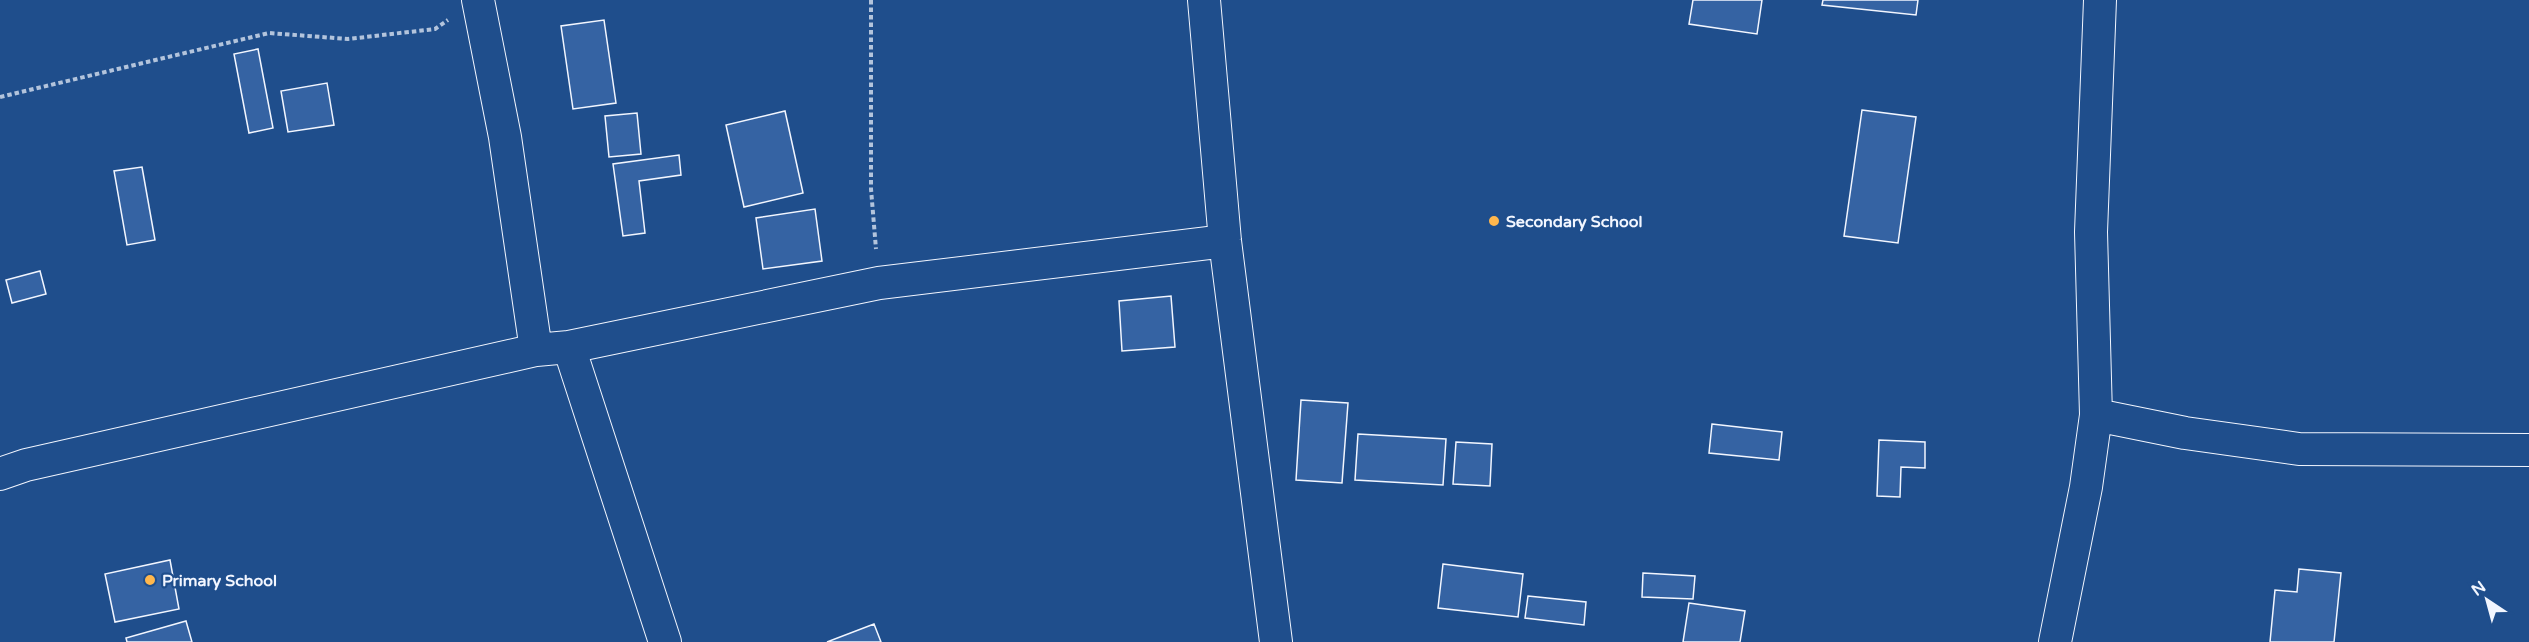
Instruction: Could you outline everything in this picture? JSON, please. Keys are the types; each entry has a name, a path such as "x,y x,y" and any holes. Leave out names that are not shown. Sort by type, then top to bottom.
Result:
{"street":[{"path":"478,0 505,137 536,350"},
{"path":"1204,0 1225,241 1276,642"},
{"path":"2055,642 2086,487 2096,414 2091,232 2100,0"},
{"path":"0,474 26,465 536,350 568,347 879,283 1225,241"},
{"path":"568,347 665,642"},
{"path":"2096,414 2185,433 2299,449 2529,450"}],"path":[{"path":"871,0 871,189 879,283"},
{"path":"0,97 269,33 348,39 435,29 451,17"}],"building":[{"path":"1693,0 1762,0 1757,34 1689,24"},
{"path":"1823,0 1918,0 1916,15 1822,5"},
{"path":"604,20 616,103 573,109 561,26"},
{"path":"258,49 273,128 249,133 234,54"},
{"path":"327,83 334,125 288,132 281,91"},
{"path":"1862,110 1916,117 1898,243 1844,236"},
{"path":"785,111 803,193 744,207 726,125"},
{"path":"637,113 641,154 609,157 605,116"},
{"path":"679,155 681,175 639,181 645,233 623,236 613,164"},
{"path":"142,167 155,240 127,245 114,171"},
{"path":"815,209 822,261 763,269 756,218"},
{"path":"40,271 46,294 12,303 6,280"},
{"path":"1171,296 1175,347 1122,351 1119,301"},
{"path":"1301,400 1348,403 1342,483 1296,480"},
{"path":"1712,424 1782,432 1779,460 1709,453"},
{"path":"1358,434 1446,439 1443,485 1355,480"},
{"path":"1879,440 1925,442 1925,468 1901,467 1900,497 1877,496"},
{"path":"1456,442 1492,444 1490,486 1453,484"},
{"path":"170,560 179,609 115,622 105,574"},
{"path":"1443,564 1523,574 1518,617 1438,608"},
{"path":"2299,569 2341,573 2334,642 2270,642 2275,590 2297,592"},
{"path":"1643,573 1695,576 1693,599 1642,597"},
{"path":"1528,596 1586,602 1584,625 1525,618"},
{"path":"1689,603 1745,611 1740,642 1683,642"},
{"path":"186,621 192,642 127,642 126,638"},
{"path":"874,624 881,642 827,642"}],"place":[{"name":"Secondary School","path":"1494,221"},
{"name":"Primary School","path":"150,580"}]}
